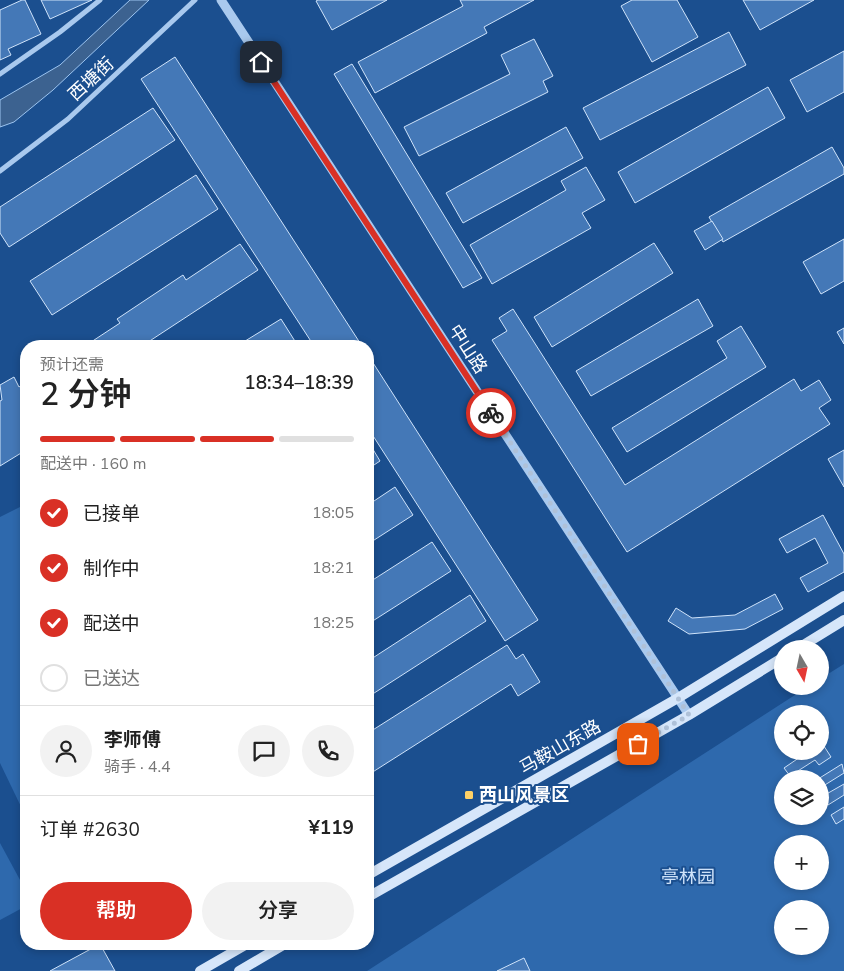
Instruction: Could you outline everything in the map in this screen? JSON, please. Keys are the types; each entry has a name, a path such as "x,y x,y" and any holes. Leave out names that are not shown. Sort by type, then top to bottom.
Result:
{"main road":[{"name":"马鞍山东路","path":"374,872 678,698 844,596"},
{"path":"812,640 844,620"},
{"name":"马鞍山东路","path":"374,894 689,715 774,663"},
{"path":"200,971 237,950"},
{"path":"239,971 275,950"}],"street":[{"path":"0,74 60,32 100,0"},
{"name":"西塘街","path":"0,171 68,119 194,0"},
{"name":"中山路","path":"220,0 689,715"}],"green space":[{"path":"20,507 20,805 0,763 0,517"},
{"name":"亭林园","path":"844,664 844,971 367,971 774,709 774,760 829,760 829,705 780,705 795,695 829,695 829,673"},
{"path":"0,843 20,880 20,909 0,920"}],"shaded area":[{"path":"130,0 149,0 53,90 14,122 0,127 0,100 60,65"}],"building":[{"path":"25,0 41,34 8,49 11,55 0,60 0,10"},
{"path":"41,0 92,0 50,19"},
{"path":"387,0 332,30 316,1"},
{"path":"460,0 534,0 484,27 487,33 375,93 358,62 463,6"},
{"path":"632,0 677,0 698,37 652,62 621,6"},
{"path":"743,0 814,0 760,30"},
{"path":"729,32 746,65 600,140 583,108"},
{"path":"534,39 553,76 543,81 548,92 419,156 404,127 510,74 501,55"},
{"path":"844,51 844,92 807,112 790,80"},
{"path":"175,57 358,340 310,340 141,79"},
{"path":"352,64 482,278 463,288 334,74"},
{"path":"768,87 785,118 635,203 618,172"},
{"path":"153,108 175,140 9,247 0,233 0,207"},
{"path":"566,127 583,158 463,223 446,193"},
{"path":"832,147 844,168 844,174 723,242 709,217"},
{"path":"586,167 605,200 582,213 591,228 492,284 470,245 566,190 561,181"},
{"path":"196,175 218,209 52,315 30,281"},
{"path":"712,221 723,239 705,250 694,231"},
{"path":"844,239 844,281 821,294 803,262"},
{"path":"654,243 673,273 552,347 534,317"},
{"path":"240,244 258,270 151,340 94,340 120,323 117,319 183,275 186,280"},
{"path":"698,299 713,326 591,396 576,371"},
{"path":"513,309 625,485 794,379 801,391 819,380 831,400 819,408 830,424 627,552 492,340 507,331 499,318"},
{"path":"281,319 294,340 247,340"},
{"path":"741,326 766,367 627,452 612,428 727,358 717,341"},
{"path":"844,328 844,344 837,332"},
{"path":"374,364 538,620 505,641 374,437"},
{"path":"14,377 20,386 20,454 0,466 0,401 2,400 0,385"},
{"path":"844,450 844,487 828,459"},
{"path":"374,451 380,461 374,465"},
{"path":"395,487 413,515 374,540 374,501"},
{"path":"823,515 844,554 844,572 808,592 800,578 828,563 815,538 787,553 779,539"},
{"path":"432,542 451,571 374,620 374,579"},
{"path":"775,594 783,609 745,629 689,634 668,621 676,608 692,618 735,615"},
{"path":"470,595 486,621 374,693 374,657"},
{"path":"507,645 516,659 523,654 540,682 518,696 511,684 374,771 374,729"},
{"path":"796,760 815,760 799,770 786,770 784,768"},
{"path":"815,760 826,760 819,765"},
{"path":"842,764 844,773 829,782 829,772"},
{"path":"844,784 844,795 829,804 829,793"},
{"path":"844,807 844,819 836,824 831,815"},
{"path":"89,950 103,950 115,971 50,971"},
{"path":"524,958 530,971 497,971"}],"way so far":[{"path":"491,413 689,715 638,744"}],"place":[{"name":"西山风景区","path":"469,795"}],"route":[{"path":"261,62 491,413"}]}
